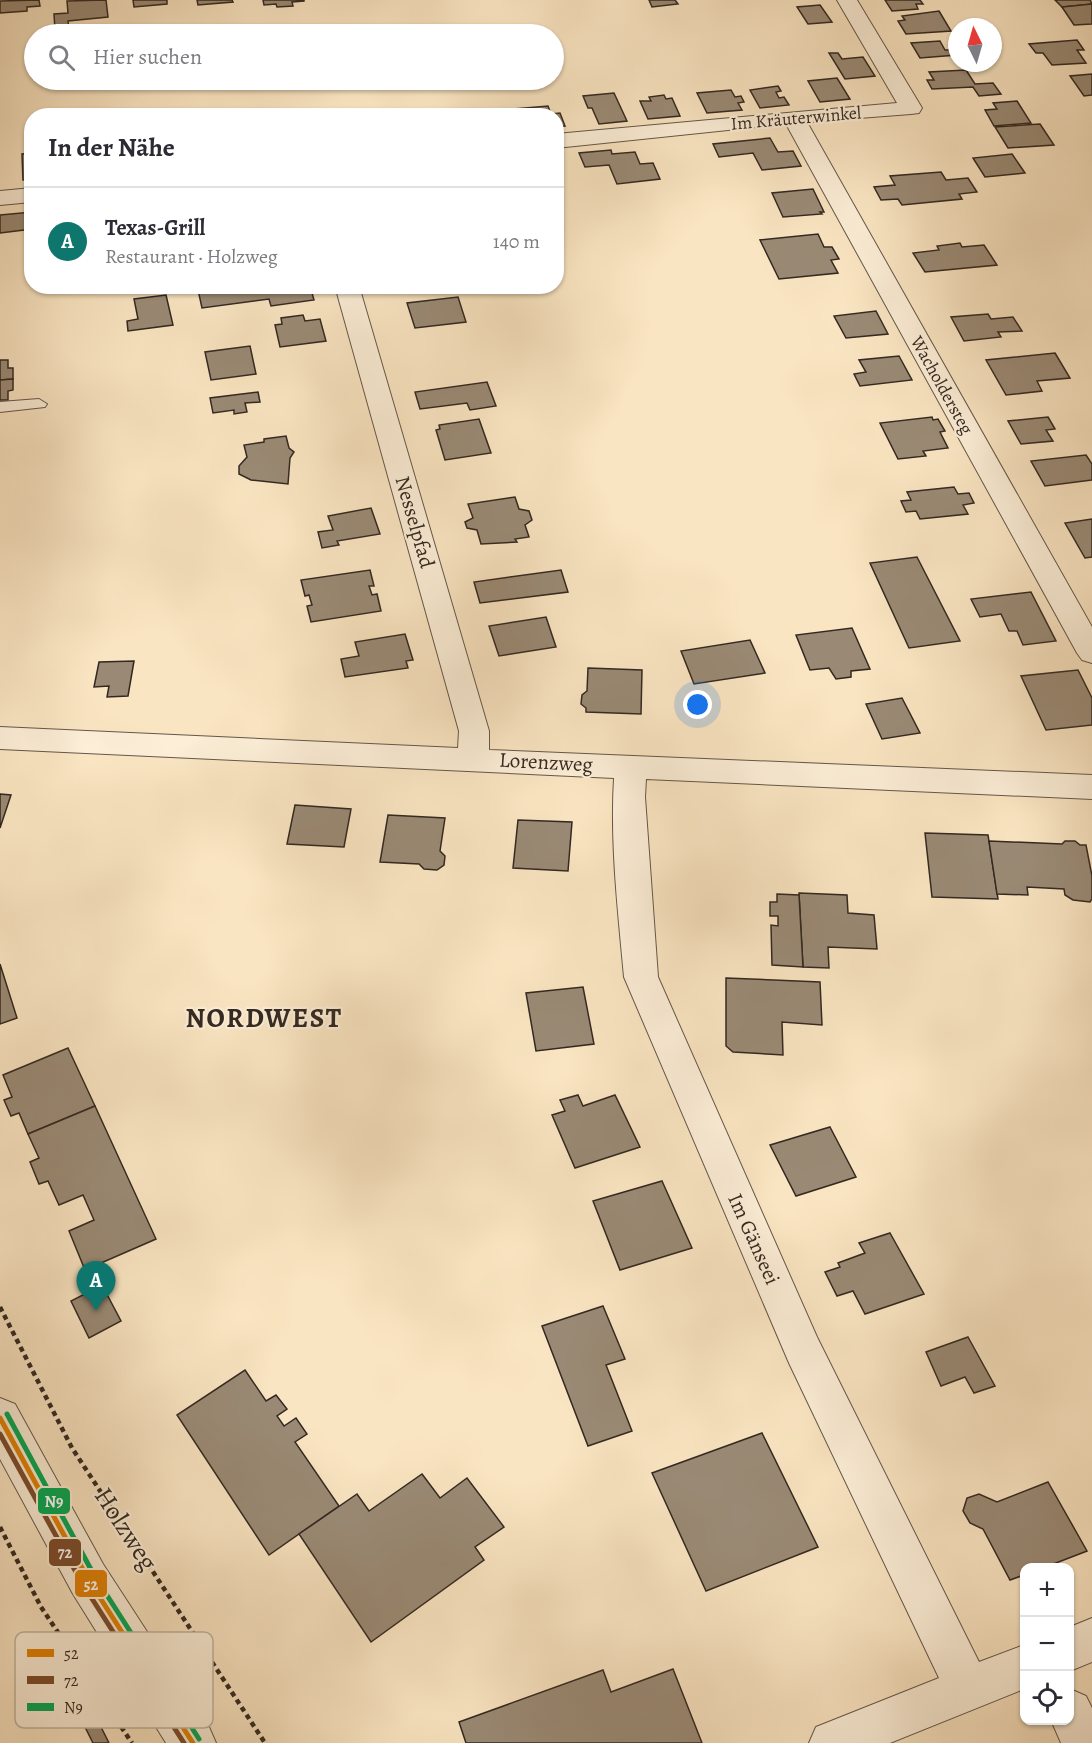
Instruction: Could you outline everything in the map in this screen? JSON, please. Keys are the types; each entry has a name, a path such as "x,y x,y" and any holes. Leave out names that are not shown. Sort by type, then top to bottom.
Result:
{"street":[{"name":"Im Kräuterwinkel","path":"564,140 793,117 910,108 847,0"},
{"name":"Wacholdersteg","path":"793,117 1092,653"},
{"path":"0,198 24,196"},
{"name":"Nesselpfad","path":"350,294 474,730 473,759"},
{"name":"Lorenzweg","path":"0,738 1092,787"},
{"name":"Im Gänseei","path":"631,766 629,808 641,977 674,1058 803,1350 968,1688"},
{"path":"0,1418 88,1579 122,1632"},
{"path":"1074,1647 1092,1640"},
{"path":"832,1743 1020,1668"},
{"path":"1074,1720 1085,1743"},
{"path":"183,1728 193,1743"}],"lane":[{"path":"0,407 39,404"}],"path":[{"name":"Holzweg","path":"0,1307 72,1448 192,1632"},
{"path":"0,1527 41,1607 58,1632"},
{"name":"Holzweg","path":"213,1664 265,1743"},
{"path":"122,1728 132,1743"}],"building":[{"path":"39,0 40,6 27,7 27,11 0,13 0,1"},
{"path":"106,0 108,17 55,24 54,14 68,13 67,1"},
{"path":"133,0 167,0 167,4 134,7"},
{"path":"197,0 232,0 233,2 198,5"},
{"path":"263,0 304,1 292,2 293,6 277,7 276,4 264,5"},
{"path":"649,0 675,0 678,4 652,7"},
{"path":"885,0 920,0 923,4 916,4 918,9 892,11"},
{"path":"1055,0 1090,0 1092,4 1062,7"},
{"path":"1092,4 1092,24 1074,25 1062,7"},
{"path":"820,5 832,22 808,24 797,7"},
{"path":"939,11 948,26 948,31 906,34 898,21 905,20 902,16"},
{"path":"1077,40 1084,50 1077,50 1086,63 1052,65 1043,53 1036,53 1029,44"},
{"path":"940,41 945,50 948,50 948,56 920,58 911,43"},
{"path":"829,53 838,53 842,59 863,57 875,76 845,79"},
{"path":"929,72 967,72 975,84 993,83 1001,94 979,96 973,87 932,89 927,80 934,80"},
{"path":"1092,74 1092,95 1084,96 1070,76"},
{"path":"837,78 850,99 820,102 808,81"},
{"path":"778,86 781,91 776,92 779,98 784,97 789,105 760,108 750,90"},
{"path":"731,90 735,97 741,96 744,102 738,103 742,110 707,113 697,93"},
{"path":"614,93 627,121 599,124 592,108 588,108 583,96"},
{"path":"664,95 666,99 672,98 680,116 648,119 640,101 651,101 649,97"},
{"path":"1017,101 1031,123 994,126 985,110 997,109 993,103"},
{"path":"548,106 549,108 525,108"},
{"path":"1040,124 1054,145 1008,148 995,127"},
{"path":"770,138 778,152 793,151 801,166 762,170 753,153 719,157 713,144"},
{"path":"611,150 612,154 635,152 640,164 653,163 660,179 617,184 609,165 585,167 579,153"},
{"path":"22,154 24,154 23,180"},
{"path":"1012,154 1025,173 985,177 973,158"},
{"path":"941,172 946,180 968,178 977,192 959,194 962,199 902,205 898,199 881,200 874,187 895,185 890,176"},
{"path":"813,189 824,212 820,212 822,214 783,217 772,193"},
{"path":"24,213 24,230 0,233 0,215"},
{"path":"818,234 824,247 832,247 839,259 831,260 838,273 779,279 760,240"},
{"path":"960,243 962,247 984,245 997,265 925,272 913,253 939,250 937,246"},
{"path":"199,294 312,294 314,300 271,306 269,299 202,308"},
{"path":"166,295 173,325 128,331 127,321 138,319 134,299"},
{"path":"458,297 466,322 415,328 407,303"},
{"path":"876,311 888,334 846,338 834,316"},
{"path":"988,314 991,319 1013,317 1022,331 998,332 1001,337 964,341 951,317"},
{"path":"303,315 305,321 320,319 326,341 280,347 275,325 282,324 281,318"},
{"path":"250,346 256,374 211,380 205,352"},
{"path":"1055,353 1070,378 1037,381 1042,391 1006,395 986,360"},
{"path":"899,356 912,380 860,386 854,374 866,372 859,360"},
{"path":"0,360 8,360 8,368 13,368 13,379 0,380"},
{"path":"13,379 13,390 8,391 8,400 0,400 0,380"},
{"path":"487,382 496,406 470,410 467,403 420,409 415,392"},
{"path":"258,392 260,402 245,403 247,412 234,414 234,410 213,413 210,398"},
{"path":"932,417 933,420 938,419 945,431 940,432 948,448 923,451 926,456 898,459 880,423"},
{"path":"1048,417 1055,429 1046,430 1053,441 1021,444 1008,421"},
{"path":"479,419 491,453 445,460 436,430 440,429 439,425"},
{"path":"286,436 289,448 294,452 290,458 288,484 251,480 239,474 239,466 247,457 244,445"},
{"path":"1086,455 1092,464 1092,480 1045,486 1031,461"},
{"path":"954,487 958,494 969,493 974,503 963,505 968,514 920,519 916,511 906,512 901,501 911,500 907,492"},
{"path":"515,497 519,509 529,511 532,520 525,525 529,537 515,539 517,542 481,544 477,530 467,528 465,522 473,518 468,504"},
{"path":"371,508 380,534 337,541 339,545 322,548 318,532 333,530 328,516"},
{"path":"1092,519 1092,557 1085,558 1065,523"},
{"path":"917,557 960,641 909,648 870,563"},
{"path":"370,570 374,586 369,586 372,595 377,594 381,611 311,622 307,606 312,605 309,595 305,596 301,580"},
{"path":"561,570 568,592 480,603 474,582"},
{"path":"1031,592 1056,641 1023,645 1017,631 1009,631 1001,614 980,617 971,599"},
{"path":"546,617 556,647 499,656 489,626"},
{"path":"852,628 870,669 851,671 851,677 836,679 829,668 810,670 796,635"},
{"path":"405,634 413,660 406,661 408,668 345,677 341,659 359,656 355,642"},
{"path":"750,640 765,673 694,684 681,651"},
{"path":"134,661 128,696 107,697 109,686 94,687 99,662"},
{"path":"588,668 642,670 641,714 586,712 586,708 581,704 582,695 587,691"},
{"path":"1078,670 1092,698 1092,725 1046,730 1021,676"},
{"path":"902,698 920,733 882,739 866,704"},
{"path":"0,794 11,795 0,828"},
{"path":"295,805 351,809 344,847 287,844"},
{"path":"388,815 445,818 440,851 445,856 444,865 437,870 424,869 419,864 380,862"},
{"path":"518,820 572,822 568,871 513,868"},
{"path":"925,833 988,835 998,899 932,897"},
{"path":"989,841 1062,844 1065,841 1075,841 1080,845 1086,845 1092,876 1092,899 1090,902 1073,900 1065,895 1064,889 1027,887 1028,895 997,894"},
{"path":"799,893 847,895 848,913 874,915 877,949 828,947 829,968 803,967"},
{"path":"777,894 799,895 803,967 772,965 771,925 778,926 778,916 770,916 770,902 777,902"},
{"path":"0,964 17,1018 0,1024"},
{"path":"726,978 820,982 822,1025 782,1022 783,1055 733,1052 726,1046"},
{"path":"583,987 594,1044 536,1051 526,993"},
{"path":"68,1048 95,1106 28,1134 19,1113 11,1116 4,1100 12,1097 3,1075"},
{"path":"578,1095 583,1106 615,1095 640,1147 575,1168 552,1115 565,1111 560,1100"},
{"path":"95,1106 156,1239 85,1270 69,1231 94,1220 83,1195 59,1205 48,1181 39,1184 30,1162 39,1158 28,1134"},
{"path":"830,1127 856,1177 796,1196 770,1145"},
{"path":"662,1181 692,1248 620,1270 593,1201"},
{"path":"890,1233 924,1294 865,1314 853,1291 837,1296 825,1272 840,1267 838,1263 865,1253 859,1243"},
{"path":"102,1285 121,1321 89,1338 71,1301"},
{"path":"603,1306 625,1359 606,1365 632,1431 588,1446 542,1326"},
{"path":"968,1337 995,1386 974,1393 965,1377 941,1386 926,1352"},
{"path":"245,1370 266,1401 276,1395 287,1409 277,1416 284,1426 296,1418 307,1434 295,1442 339,1506 269,1555 177,1415"},
{"path":"762,1433 818,1547 706,1591 652,1473"},
{"path":"422,1474 440,1498 467,1478 504,1527 475,1547 484,1560 371,1642 299,1534 357,1494 369,1511"},
{"path":"1048,1482 1087,1551 1056,1563 1020,1563 1020,1576 1010,1580 983,1529 970,1523 963,1511 967,1498 979,1494 997,1502"},
{"path":"673,1669 702,1743 466,1743 459,1722 603,1670 611,1692"},
{"path":"86,1728 102,1728 109,1743 93,1743"}],"transit line":[{"name":"N9","path":"7,1414 94,1575 130,1632"},
{"name":"52","path":"0,1418 88,1579 122,1632"},
{"name":"72","path":"0,1434 82,1583 113,1632"},
{"name":"72","path":"174,1728 184,1743"},
{"name":"52","path":"183,1728 193,1743"},
{"name":"N9","path":"192,1728 199,1739"}],"place":[{"name":"Texas-Grill","path":"96,1311"}],"district":[{"name":"NORDWEST","path":"264,1018"}]}
